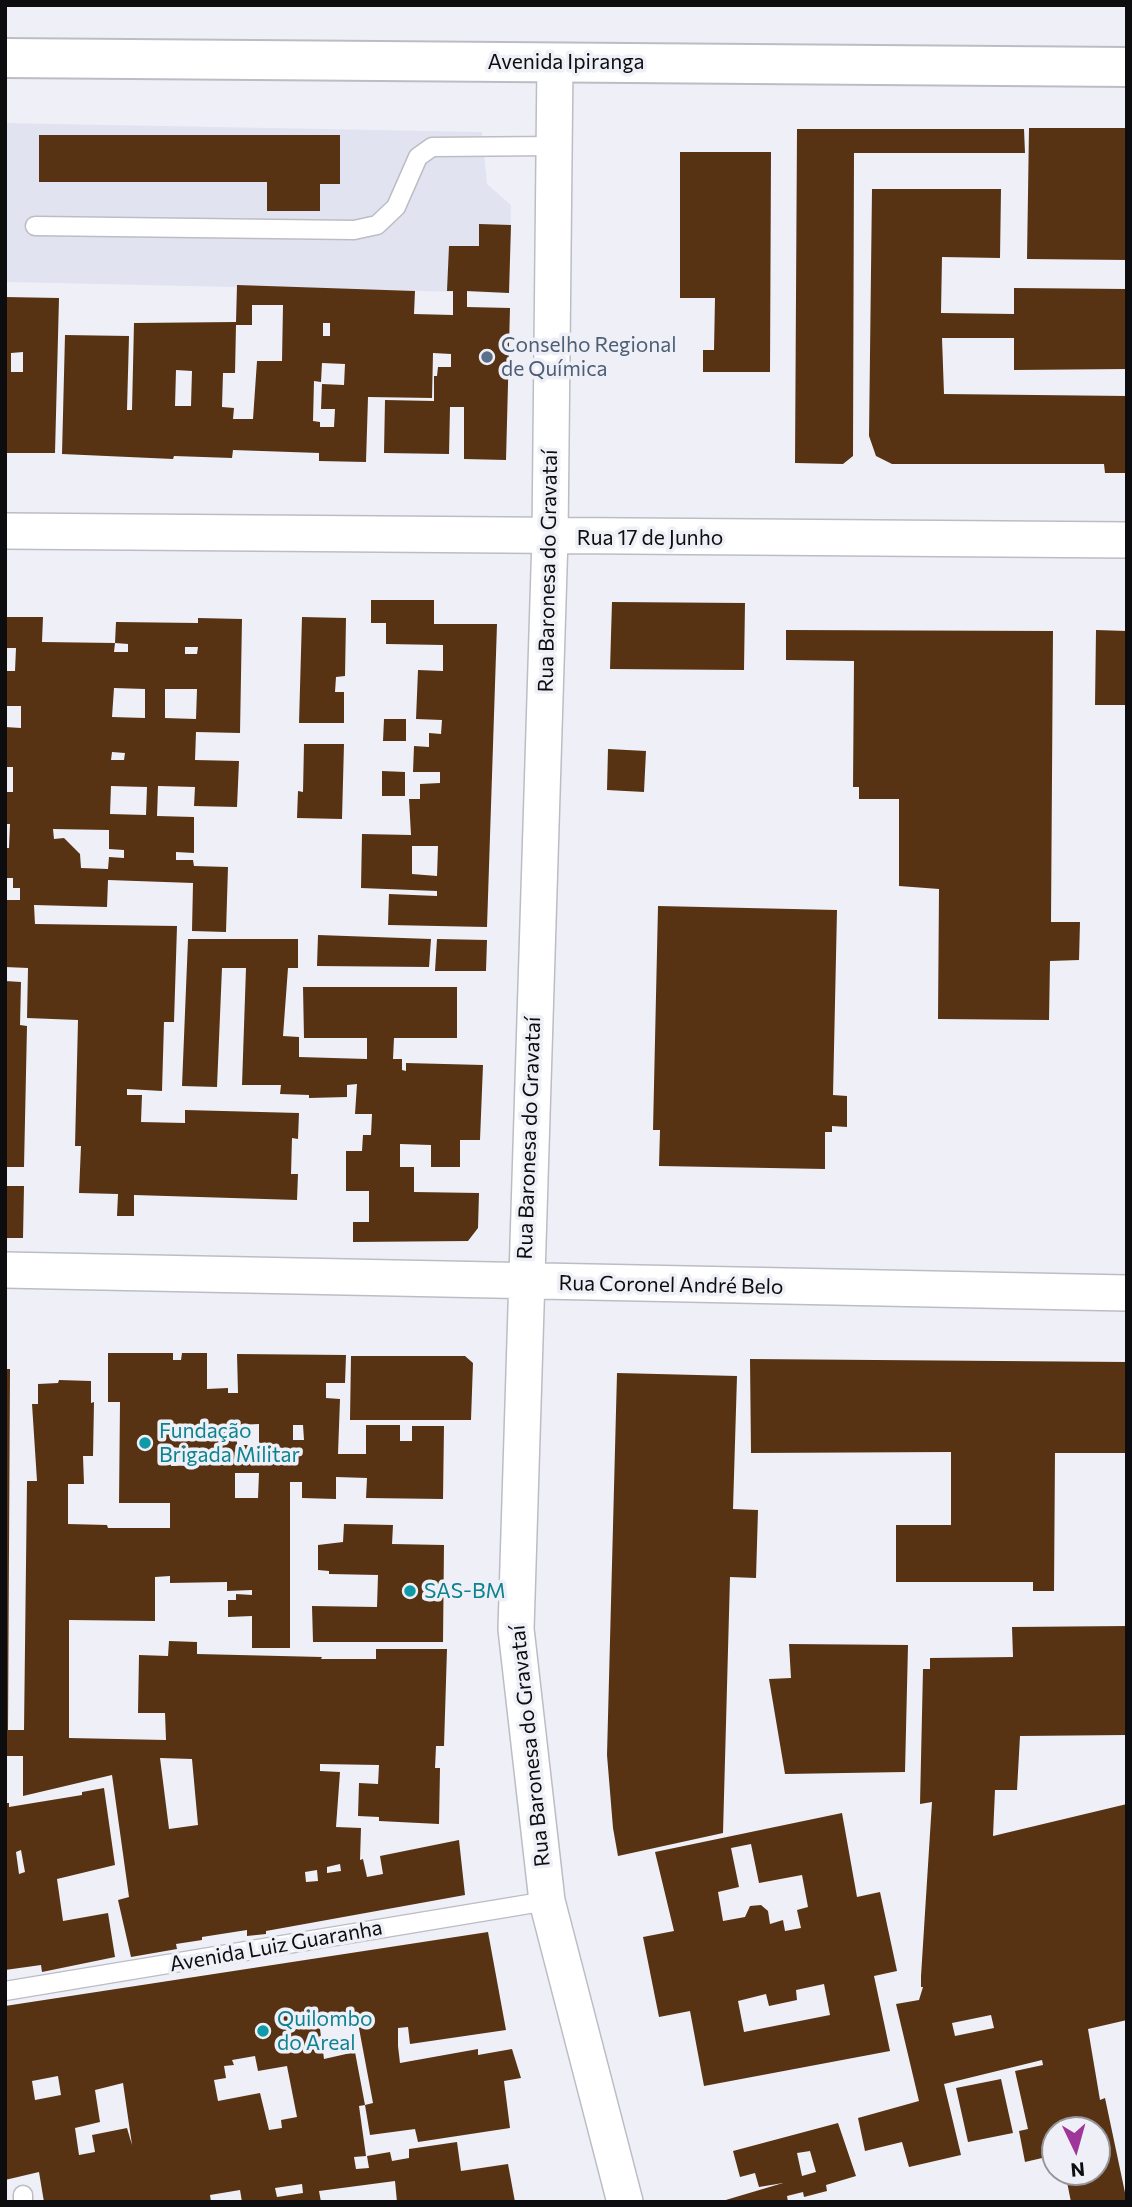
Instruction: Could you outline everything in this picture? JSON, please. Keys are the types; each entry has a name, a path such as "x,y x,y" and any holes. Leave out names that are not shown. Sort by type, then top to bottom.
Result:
{"main road":[{"name":"Avenida Ipiranga","path":"5,58 1127,67"}],"street":[{"name":"Rua Baronesa do Gravataí","path":"555,62 550,537 524,1283 516,1629 547,1900 625,2202"},
{"name":"Rua 17 de Junho","path":"5,531 1127,540"},
{"name":"Rua Coronel André Belo","path":"5,1270 524,1283 1127,1293"}],"lane":[{"path":"35,226 354,230 377,225 396,207 418,158 432,147 555,146"},
{"name":"Avenida Luiz Guaranha","path":"5,1992 547,1900"}],"shaded area":[{"path":"5,123 482,132 487,184 511,205 509,293 5,282"}],"building":[{"path":"1029,128 1127,128 1127,260 1027,259"},
{"path":"797,129 1024,129 1025,153 854,153 853,456 843,464 795,463"},
{"path":"39,135 340,135 340,184 320,184 320,211 267,211 267,182 39,182"},
{"path":"680,152 771,152 770,372 703,372 703,350 714,350 715,298 680,298"},
{"path":"872,189 1001,189 1000,258 942,257 941,313 1014,314 1014,288 1127,289 1127,369 1014,370 1014,338 942,338 944,394 1127,396 1127,473 1105,473 1104,464 892,464 876,456 869,436"},
{"path":"479,224 511,225 509,293 467,291 467,307 510,308 506,460 464,459 464,407 450,407 449,454 384,453 385,400 434,401 434,376 437,376 438,367 451,367 451,354 433,353 432,398 368,397 366,462 319,461 319,453 233,450 232,458 174,456 173,459 62,454 65,335 129,336 127,410 132,410 134,323 236,322 237,285 415,291 414,314 453,315 453,291 447,291 449,246 479,246","holes":["252,305 283,305 282,361 257,361 253,419 233,419 234,408 222,407 223,373 235,373 236,325 252,325","323,323 330,323 330,336 323,336","322,363 345,364 344,385 322,384 321,409 335,409 334,427 320,427 320,422 313,421 314,381 321,382","176,370 192,371 191,406 175,406"]},
{"path":"5,297 59,298 55,453 5,453","holes":["23,352 23,372 11,372 11,353"]},
{"path":"371,600 434,600 434,624 497,624 487,927 388,925 389,894 437,896 437,891 361,888 362,834 411,835 409,799 420,799 420,784 440,783 440,772 413,772 414,746 429,747 429,733 441,734 442,720 416,719 418,670 443,671 443,645 386,644 386,623 371,623","holes":["412,846 438,846 437,876 412,874"]},
{"path":"612,602 745,603 744,670 610,669"},
{"path":"5,617 43,617 42,642 115,643 116,622 198,623 198,618 242,619 240,733 196,732 195,760 239,761 237,807 194,806 195,787 158,786 157,816 194,817 194,853 176,852 176,860 193,860 194,866 228,867 226,932 192,931 193,883 108,880 107,907 34,905 35,924 177,926 174,1022 164,1022 162,1091 127,1089 127,1095 142,1095 141,1122 185,1123 185,1110 299,1113 298,1139 292,1138 291,1174 298,1174 297,1200 134,1195 134,1216 117,1216 118,1194 79,1193 81,1146 75,1146 78,1020 27,1018 28,968 5,967 5,900 20,900 20,888 13,888 13,878 5,878 5,848 9,848 10,824 5,824 5,792 13,792 13,767 5,767 5,727 21,728 21,706 5,706 5,671 15,671 16,648 5,648","holes":["115,643 128,644 128,652 114,652","185,647 198,647 197,654 185,654","114,688 145,689 145,718 112,717","165,689 197,689 196,719 165,718","112,752 125,753 124,760 111,760","111,786 147,787 146,815 110,814","53,829 109,830 109,849 124,850 124,858 109,857 108,869 81,868 80,854 64,838 54,839"]},
{"path":"302,617 346,618 345,676 336,677 335,692 344,692 344,723 299,723"},
{"path":"786,630 1053,631 1051,922 1080,922 1079,960 1050,961 1049,1020 938,1019 939,889 899,886 899,799 859,799 859,787 853,787 854,661 786,660"},
{"path":"1096,630 1127,631 1127,705 1095,705"},
{"path":"384,719 406,719 406,741 383,741"},
{"path":"304,744 344,744 342,819 297,818 298,791 303,792"},
{"path":"608,749 646,751 644,792 607,790"},
{"path":"382,771 405,772 405,796 382,796"},
{"path":"658,906 837,910 833,1095 847,1096 847,1127 832,1126 832,1132 825,1132 825,1169 659,1166 660,1130 653,1130"},
{"path":"318,935 431,939 429,967 317,966"},
{"path":"188,939 298,939 298,968 288,968 283,1036 299,1037 299,1057 367,1059 367,1038 304,1038 303,987 457,987 457,1038 394,1038 393,1059 402,1059 402,1070 406,1071 406,1063 483,1065 480,1140 460,1140 460,1167 431,1167 431,1145 400,1144 400,1167 414,1167 414,1192 479,1193 478,1228 468,1241 353,1242 353,1222 369,1222 369,1191 346,1191 346,1151 362,1151 363,1135 371,1135 372,1114 355,1114 357,1084 347,1085 347,1097 309,1098 309,1095 280,1094 281,1085 242,1085 246,968 222,968 217,1087 182,1086"},
{"path":"437,939 487,940 486,971 435,971"},
{"path":"5,981 21,982 20,1025 27,1026 24,1167 5,1167"},
{"path":"5,1186 24,1186 23,1238 5,1238"},
{"path":"108,1353 173,1353 173,1360 181,1360 182,1353 207,1353 207,1389 228,1388 228,1393 238,1393 237,1354 346,1355 345,1383 326,1383 326,1398 340,1399 338,1454 366,1454 366,1425 400,1425 400,1441 412,1441 412,1426 444,1426 443,1499 366,1498 367,1478 336,1477 336,1499 302,1498 302,1482 290,1482 290,1648 252,1648 252,1616 228,1617 228,1600 236,1600 236,1594 252,1595 252,1590 227,1591 227,1582 170,1583 170,1576 155,1577 155,1621 69,1620 69,1738 166,1740 165,1713 138,1713 139,1655 168,1656 169,1641 197,1642 197,1654 322,1657 321,1659 376,1659 376,1649 447,1649 444,1746 436,1746 435,1768 440,1768 439,1824 379,1821 379,1817 358,1816 359,1783 378,1784 379,1765 320,1764 320,1771 340,1772 336,1827 361,1828 360,1860 363,1859 367,1877 383,1874 380,1856 459,1840 465,1895 266,1931 266,1934 247,1936 247,1930 202,1937 202,1940 176,1944 177,1949 131,1957 118,1900 129,1897 112,1775 23,1796 23,1756 5,1756 5,1369 10,1369 8,1730 24,1730 27,1481 37,1481 32,1404 38,1404 38,1384 58,1383 59,1380 91,1381 91,1403 94,1402 93,1456 83,1456 84,1484 68,1484 68,1524 107,1525 108,1528 170,1528 170,1503 119,1503 120,1402 108,1402","holes":["259,1424 259,1455 252,1455 251,1445 237,1445 237,1425","293,1425 303,1425 304,1440 293,1440","171,1461 201,1461 201,1465 171,1466","235,1473 259,1473 258,1498 235,1498","160,1758 192,1759 198,1825 169,1829","340,1864 341,1871 327,1873 327,1867","317,1870 318,1881 306,1882 305,1872"]},
{"path":"351,1356 465,1356 473,1363 471,1420 350,1420"},
{"path":"750,1359 1127,1362 1127,1453 1055,1453 1054,1591 1033,1591 1033,1582 896,1582 896,1525 951,1525 951,1452 751,1453"},
{"path":"617,1373 737,1376 733,1509 758,1510 756,1578 730,1577 723,1833 618,1856 607,1755"},
{"name":"SAS-BM","path":"344,1524 393,1525 392,1544 444,1545 443,1642 313,1642 312,1606 377,1607 378,1575 329,1574 329,1571 318,1570 318,1545 343,1542"},
{"path":"1127,1626 1127,1735 1020,1736 1017,1790 995,1790 993,1836 1127,1804 1127,2020 1088,2029 1100,2100 1105,2098 1109,2116 1041,2116 1041,2158 1025,2162 1019,2131 1028,2129 1015,2071 1043,2065 1042,2060 944,2084 961,2155 909,2167 902,2142 865,2151 858,2118 919,2101 896,2004 919,2000 923,1987 921,1976 932,1802 920,1804 923,1669 930,1669 930,1658 1013,1657 1012,1627","holes":["991,2015 994,2028 955,2036 952,2023"]},
{"path":"789,1644 908,1645 905,1772 785,1774 769,1679 791,1678"},
{"path":"104,1788 115,1865 57,1879 63,1921 108,1913 115,1957 42,1972 41,1965 5,1970 5,1803 9,1803 9,1807 82,1795 82,1792","holes":["21,1850 25,1872 19,1874 16,1852"]},
{"path":"842,1813 857,1897 880,1892 897,1971 874,1976 890,2051 704,2086 690,2011 659,2017 643,1937 674,1931 655,1852","holes":["751,1844 759,1883 802,1875 808,1907 797,1910 801,1928 785,1931 783,1920 770,1924 768,1911 761,1905 750,1906 745,1917 723,1921 718,1892 739,1887 731,1848","824,1984 830,2015 744,2032 738,2001 766,1994 769,2006 797,2000 796,1990"]},
{"path":"488,1932 506,2030 410,2044 408,2027 398,2028 398,2046 400,2063 478,2049 478,2055 512,2049 521,2078 504,2081 510,2128 418,2142 415,2129 370,2135 365,2105 359,2106 366,2156 354,2157 356,2169 369,2168 367,2156 390,2152 392,2161 409,2158 409,2149 457,2142 461,2171 508,2164 515,2202 397,2202 395,2181 319,2191 321,2202 242,2202 240,2190 210,2195 211,2202 44,2202 39,2172 5,2180 5,2006","holes":["358,2023 373,2103 365,2105 355,2052 324,2059 320,2029","255,2056 258,2071 287,2066 297,2117 281,2120 282,2128 269,2130 260,2093 218,2101 214,2080 226,2078 224,2066 234,2065 232,2060","58,2076 61,2095 35,2100 32,2081","123,2083 132,2145 127,2128 92,2135 95,2152 79,2155 75,2128 100,2122 95,2090","302,2184 303,2193 277,2197 275,2188"]},
{"path":"1001,2079 1013,2133 968,2142 956,2088"},
{"path":"838,2123 856,2176 826,2185 827,2191 804,2197 803,2192 787,2196 788,2202 719,2202 783,2183 759,2187 755,2173 740,2177 733,2151","holes":["810,2151 816,2172 802,2176 797,2153"]},
{"path":"1111,2126 1127,2202 1071,2202 1068,2186 1111,2186"}],"place":[{"name":"Conselho Regional de Química","path":"487,357"},
{"name":"Fundação Brigada Militar","path":"145,1443"},
{"name":"SAS-BM","path":"410,1591"},
{"name":"Quilombo do Areal","path":"263,2031"}]}
